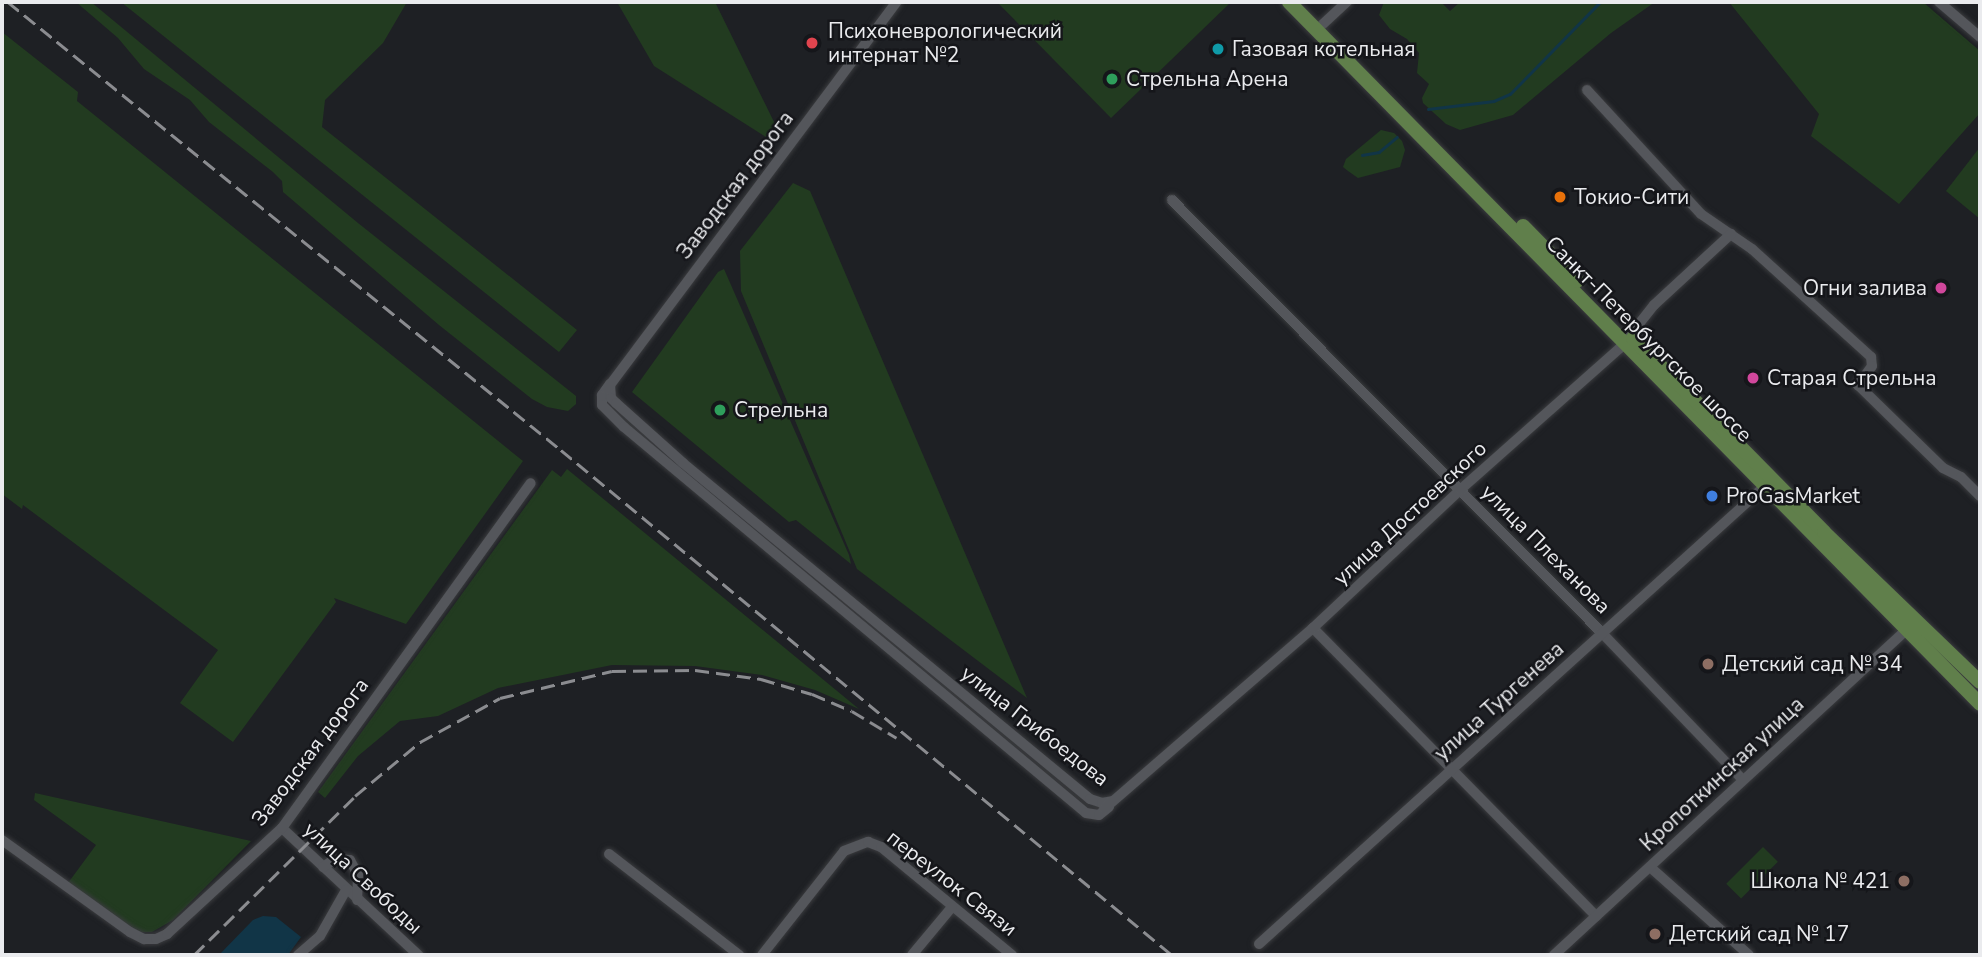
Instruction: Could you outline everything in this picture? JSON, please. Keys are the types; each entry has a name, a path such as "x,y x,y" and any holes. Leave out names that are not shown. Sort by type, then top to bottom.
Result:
{"main road":[{"name":"Санкт-Петербургское шоссе","path":"1289,2 1911,625 1980,704"},
{"name":"Санкт-Петербургское шоссе","path":"1302,2 1765,486 1911,625 1980,682"}],"street":[{"name":"Заводская дорога","path":"608,388 896,2"},
{"path":"1323,24 1347,2"},
{"path":"1939,2 1980,37"},
{"path":"1587,90 1701,214 1731,234 1871,357 1872,366 1858,385 1943,468 1961,477 1980,496"},
{"name":"улица Плеханова","path":"1172,200 1602,633 1742,779"},
{"name":"улица Достоевского","path":"1104,809 1313,628 1460,490 1619,349 1654,305 1731,234"},
{"name":"улица Грибоедова","path":"608,388 616,403 683,463 1071,784 1095,802 1116,800"},
{"name":"Заводская дорога","path":"2,841 130,932 144,939 156,939 176,927 282,828 531,483"},
{"name":"улица Тургенева","path":"1259,944 1765,486"},
{"name":"Кропоткинская улица","path":"1554,955 1911,625"},
{"path":"1313,628 1450,771 1596,916"},
{"name":"улица Свободы","path":"282,828 418,955"},
{"name":"переулок Связи","path":"762,955 844,851 867,842 881,847 1012,955"},
{"path":"609,854 739,955"},
{"path":"323,867 335,859 350,860 358,875 357,900"},
{"path":"1650,867 1749,955"},
{"path":"298,955 320,936 346,890"},
{"path":"912,955 952,907"}],"green space":[{"path":"76,2 91,2 358,223 576,396 576,404 568,411 547,407 532,399 439,325 283,192 282,181 273,172 209,122 190,100 144,69 118,38"},
{"path":"121,2 407,2 383,43 325,100 322,127 577,330 559,352"},
{"path":"617,2 715,2 775,124 766,137 654,66"},
{"name":"Стрельна Арена","path":"997,2 1231,2 1111,118"},
{"path":"1384,2 1441,2 1450,11 1460,2 1655,2 1611,33 1513,115 1460,130 1446,124 1423,103 1422,98 1429,84 1417,73 1419,53 1407,39 1390,29 1379,15"},
{"path":"1729,2 1923,2 1980,51 1980,113 1899,204 1811,136 1819,114"},
{"path":"2,32 78,92 77,101 523,461 406,624 334,598 336,602 233,742 180,703 218,650 23,505 22,509 2,494"},
{"path":"1381,130 1394,133 1402,141 1405,150 1400,167 1358,178 1343,167 1346,159"},
{"path":"1980,147 1980,219 1946,191"},
{"path":"793,183 810,191 1027,698 857,569 741,291 740,251"},
{"name":"Стрельна","path":"724,269 851,564 796,520 789,522 632,392 718,272"},
{"path":"567,469 859,709 815,690 762,675 695,666 612,665 498,688 438,716 400,721 358,756 325,798 318,792 552,470 561,477"},
{"path":"35,793 251,841 173,920 152,932 142,932 131,928 68,883 96,845 34,800"},
{"path":"1763,847 1778,862 1741,899 1726,884"}],"water":[{"path":"263,916 276,917 301,937 288,955 219,955 253,920"}],"waterway":[{"path":"1428,109 1494,101 1510,94 1600,2"},
{"path":"1362,155 1379,152 1397,137"}],"railway":[{"path":"8,2 561,450 1172,955"},
{"path":"194,955 355,796 420,742 500,698 612,671 695,670 761,679 812,694 852,711 897,738"}],"place":[{"name":"Психоневрологический интернат №2","path":"812,43"},
{"name":"Газовая котельная","path":"1218,49"},
{"name":"Стрельна Арена","path":"1112,79"},
{"name":"Токио-Сити","path":"1560,197"},
{"name":"Огни залива","path":"1941,288"},
{"name":"Старая Стрельна","path":"1753,378"},
{"name":"Стрельна","path":"720,410"},
{"name":"ProGasMarket","path":"1712,496"},
{"name":"Детский сад № 34","path":"1708,664"},
{"name":"Школа № 421","path":"1904,881"},
{"name":"Детский сад № 17","path":"1655,934"}]}
